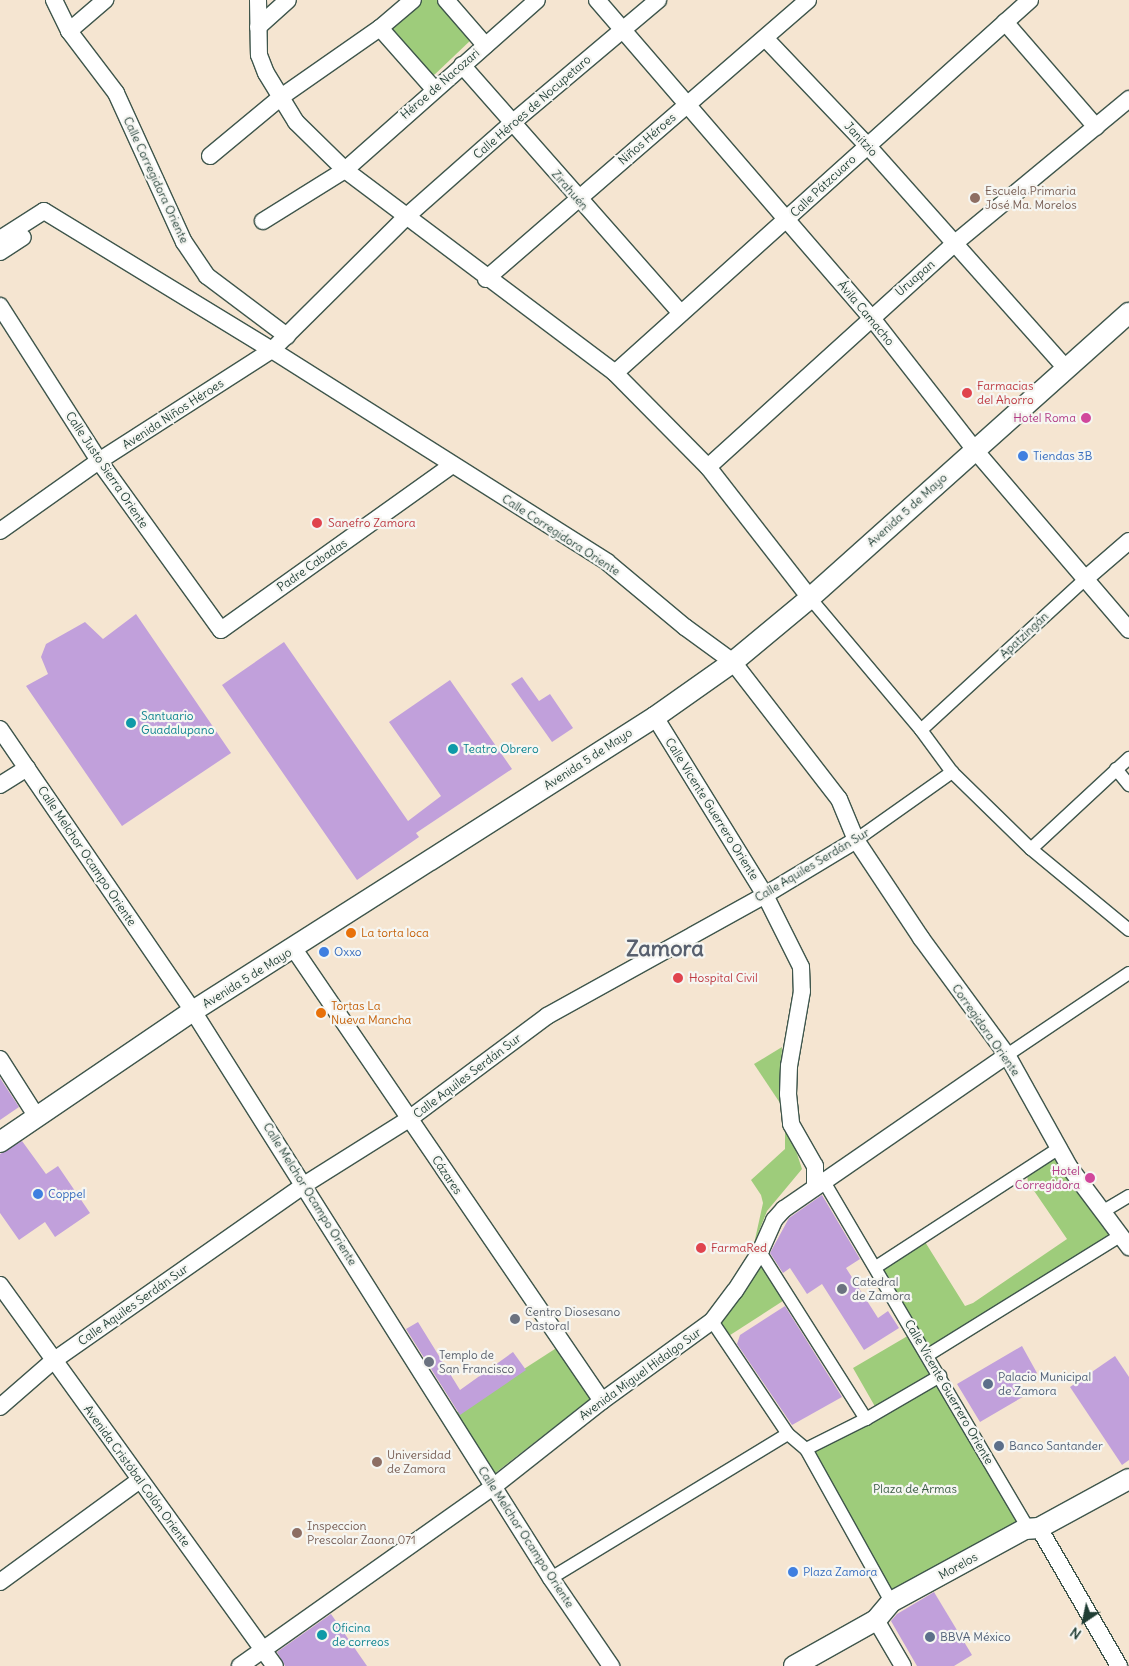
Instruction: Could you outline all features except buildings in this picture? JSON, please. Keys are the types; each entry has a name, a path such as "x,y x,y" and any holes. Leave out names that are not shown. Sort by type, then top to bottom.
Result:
{"street":[{"name":"Calle Corregidora Oriente","path":"54,0 69,31 116,93 184,242 208,276 287,336"},
{"path":"69,31 105,0"},
{"path":"258,0 259,55 296,122 345,170 407,216 486,279 616,373 708,467 810,598 921,730 952,772 1031,849 1129,930"},
{"path":"258,27 288,0"},
{"path":"446,0 485,45"},
{"name":"Héroe de Nacozari","path":"263,222 345,170 434,89 537,0"},
{"name":"Ávila Camacho","path":"597,0 685,106 871,317 974,448 1129,630"},
{"name":"Calle Héroes de Nocupetaro","path":"407,216 512,122 658,0"},
{"name":"Niños Héroes","path":"486,279 808,0"},
{"name":"Calle Pátzcuaro","path":"616,373 1030,0"},
{"path":"210,156 281,97 380,28 405,2"},
{"path":"1005,22 1096,128"},
{"path":"380,28 434,89"},
{"name":"Janitzio","path":"765,38 867,145 1065,367"},
{"name":"Zirahuén","path":"462,65 578,200 681,313"},
{"name":"Uruapan","path":"708,467 871,317 955,243 1129,99"},
{"path":"0,239 44,211 55,217 0,252"},
{"path":"272,350 407,216"},
{"name":"Calle Corregidora Oriente","path":"55,217 272,350 607,562 685,627 733,662 839,799 856,840"},
{"name":"Calle Justo Sierra Oriente","path":"0,306 99,461 220,630"},
{"name":"Avenida 5 de Mayo","path":"0,1142 194,1011 655,717 733,662 810,598 974,448 1129,313"},
{"name":"Avenida Niños Héroes","path":"0,531 99,461 272,350"},
{"name":"Padre Cabadas","path":"220,630 452,465"},
{"name":"Apatzingán","path":"921,730 1129,541"},
{"name":"Calle Vicente Guerrero Oriente","path":"655,717 765,895 801,967 802,992 789,1066 788,1094 791,1124 815,1166 819,1184 876,1267 940,1376 1119,1666"},
{"name":"Calle Melchor Ocampo Oriente","path":"0,729 194,1011 493,1487 551,1578 611,1666"},
{"path":"1031,849 1129,758"},
{"path":"0,786 27,768"},
{"path":"1116,769 1129,785"},
{"name":"Calle Aquiles Serdán Sur","path":"0,1407 53,1361 304,1185 409,1119 547,1016 765,895 856,840 952,772"},
{"name":"Corregidora Oriente","path":"856,840 921,938 1006,1054 1059,1148 1102,1212 1125,1241"},
{"name":"Cázares","path":"294,949 602,1401"},
{"path":"1006,1054 1129,973"},
{"name":"Avenida Miguel Hidalgo Sur","path":"240,1666 264,1652 493,1487 602,1401 712,1321 760,1252 774,1220 819,1184 1006,1054"},
{"path":"0,1059 37,1118"},
{"path":"876,1267 1059,1148"},
{"path":"1102,1212 1129,1196"},
{"path":"928,1354 1125,1241"},
{"path":"760,1252 866,1419"},
{"name":"Avenida Cristóbal Colón Oriente","path":"0,1285 53,1361 275,1666"},
{"path":"712,1321 788,1434 806,1449 891,1602"},
{"path":"806,1449 866,1419 940,1376"},
{"path":"551,1578 788,1434"},
{"name":"Morelos","path":"794,1666 876,1620 891,1602 1129,1479"},
{"path":"0,1582 140,1480"},
{"path":"876,1620 903,1666"}],"green space":[{"path":"422,0 440,0 473,38 431,78 390,27"},
{"path":"782,1047 780,1103 754,1064"},
{"path":"785,1117 802,1169 767,1211 754,1244 763,1203 761,1195 751,1180 785,1149"},
{"path":"1059,1148 1115,1239 931,1352 880,1265 922,1237 965,1306 973,1303 1067,1239 1028,1182 1026,1169"},
{"path":"760,1252 789,1297 724,1339 712,1321"},
{"name":"Plaza de Armas","path":"911,1334 940,1376 1025,1529 891,1602 806,1449 877,1410 853,1368"},
{"path":"558,1347 593,1397 494,1474 454,1414"}],"place":[{"name":"Escuela Primaria José Ma. Morelos","path":"975,198"},
{"name":"Farmacias del Ahorro","path":"967,393"},
{"name":"Hotel Roma","path":"1086,418"},
{"name":"Tiendas 3B","path":"1023,456"},
{"name":"Sanefro Zamora","path":"317,523"},
{"name":"Santuario Guadalupano","path":"131,723"},
{"name":"Teatro Obrero","path":"453,749"},
{"name":"La torta loca","path":"351,933"},
{"name":"Oxxo","path":"324,952"},
{"name":"Hospital Civil","path":"678,978"},
{"name":"Tortas La Nueva Mancha","path":"321,1013"},
{"name":"Hotel Corregidora","path":"1090,1178"},
{"name":"Coppel","path":"38,1194"},
{"name":"FarmaRed","path":"701,1248"},
{"name":"Catedral de Zamora","path":"842,1289"},
{"name":"Centro Diosesano Pastoral","path":"515,1319"},
{"name":"Templo de San Francisco","path":"429,1362"},
{"name":"Palacio Municipal de Zamora","path":"988,1384"},
{"name":"Banco Santander","path":"999,1446"},
{"name":"Universidad de Zamora","path":"377,1462"},
{"name":"Inspeccion Prescolar Zaona 071","path":"297,1533"},
{"name":"Plaza Zamora","path":"793,1572"},
{"name":"Oficina de correos","path":"322,1635"},
{"name":"BBVA México","path":"930,1637"}],"district":[{"name":"Zamora","path":"665,949"}]}
